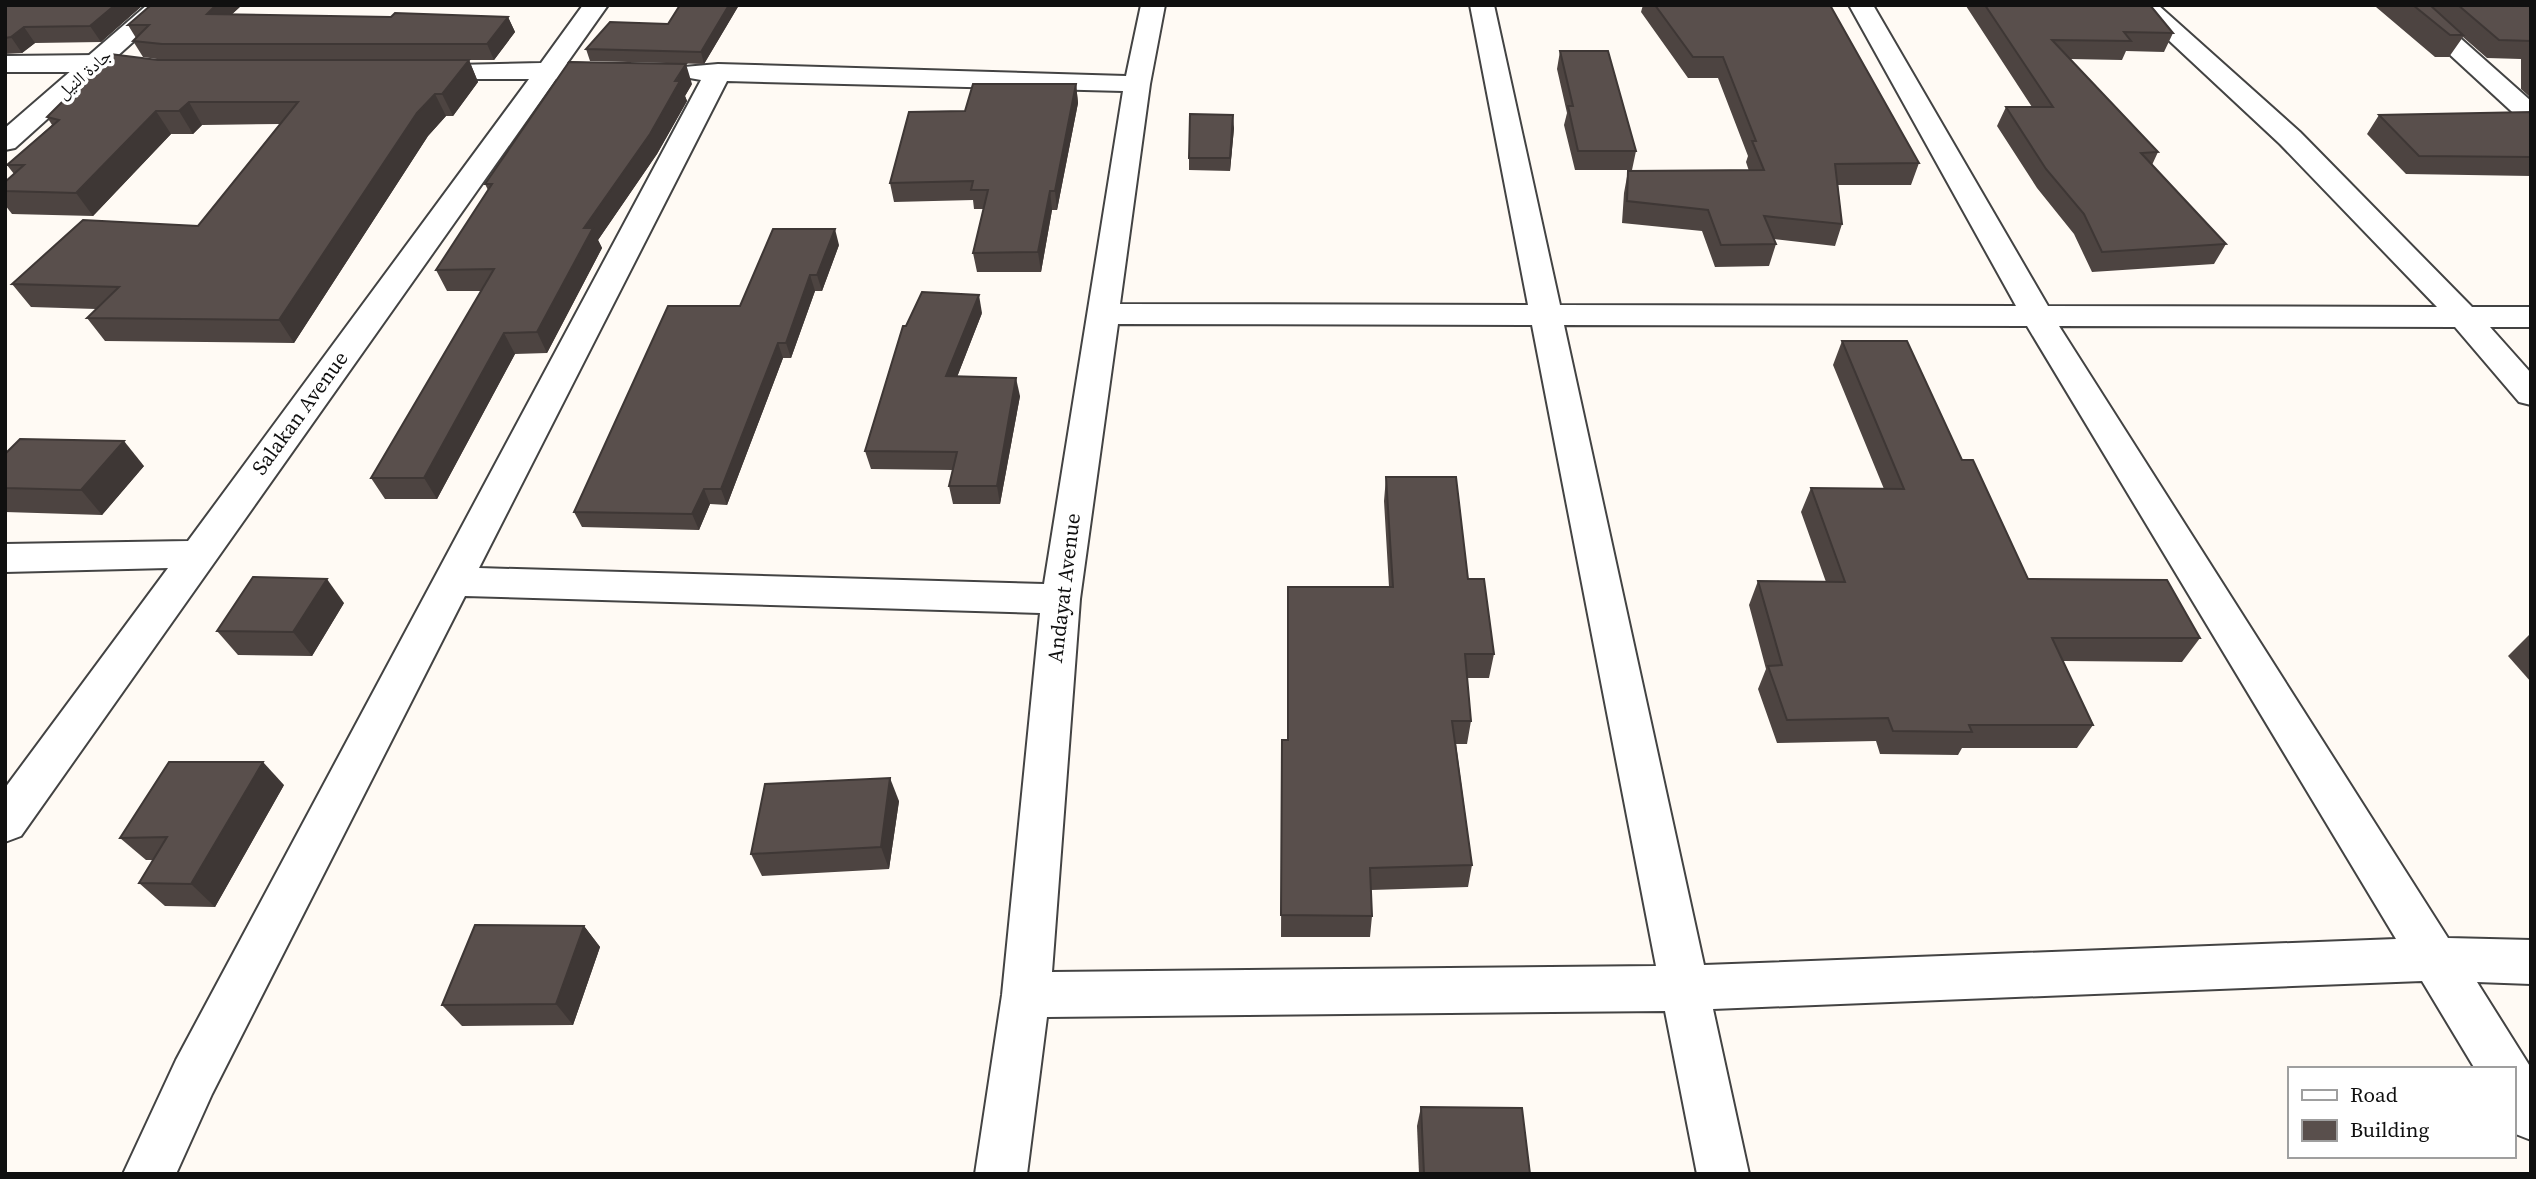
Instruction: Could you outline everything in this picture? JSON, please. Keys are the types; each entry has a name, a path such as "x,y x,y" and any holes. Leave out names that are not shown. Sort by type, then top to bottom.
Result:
{"street":[{"name":"جادة النيل","path":"5,142 162,5"},
{"name":"Salakan Avenue","path":"5,823 597,5"},
{"name":"Andayat Avenue","path":"1001,1174 1026,995 1061,598 1136,84 1153,5"},
{"path":"1482,5 1723,1174"},
{"path":"1861,5 2039,317 2502,1067"},
{"path":"2143,5 2290,138 2463,316 2531,394"},
{"path":"2408,5 2531,115"},
{"path":"5,64 98,63 160,70"},
{"path":"395,71 637,71"},
{"path":"664,72 1136,84"},
{"path":"149,1174 194,1077 718,72"},
{"path":"1102,314 2531,317"},
{"path":"5,558 198,554"},
{"path":"453,582 1061,598"},
{"path":"1026,995 1684,988 2436,959 2531,962"},
{"path":"2515,1089 2531,1115"}],"building":[{"path":"5,5 115,5 90,26 24,27 11,37 5,38"},
{"path":"151,5 216,5 207,14 391,17 395,13 508,17 487,44 162,44 133,41 149,25 128,25"},
{"path":"680,5 729,5 701,52 586,49 610,22 668,24"},
{"path":"1655,5 1830,5 1919,163 1835,164 1842,224 1764,216 1776,244 1721,245 1708,210 1627,201 1628,171 1764,170 1752,141 1756,141 1723,57 1693,57"},
{"path":"1985,5 2150,5 2173,33 2124,32 2131,41 2052,40 2158,152 2141,153 2226,244 2102,252 2084,214 2046,169 2006,107 2053,107"},
{"path":"2413,5 2430,5 2463,35 2450,35"},
{"path":"2458,5 2531,5 2531,41 2499,40"},
{"path":"1560,51 1608,51 1636,151 1578,151 1568,106 1573,106"},
{"path":"110,54 158,60 469,60 442,94 435,94 417,113 279,320 87,318 119,287 12,284 83,220 198,226 298,102 189,102 179,111 156,111 76,193 5,191 5,182 24,165 7,165 59,120 47,117"},
{"path":"569,62 686,64 675,81 680,81 650,134 584,228 593,228 537,332 504,333 424,478 371,478 494,269 436,270 492,184 485,184"},
{"path":"973,84 1076,84 1055,191 1050,191 1038,252 973,253 988,190 971,190 973,181 890,183 909,112 965,111"},
{"path":"2531,112 2531,157 2419,156 2379,115"},
{"path":"1190,114 1233,115 1230,158 1189,158"},
{"path":"773,229 835,229 817,275 810,275 786,343 778,343 721,489 704,489 692,514 574,512 668,306 740,306"},
{"path":"922,292 979,295 946,376 1016,378 997,486 949,486 957,452 865,451 903,326 906,326"},
{"path":"1842,341 1907,341 1962,460 1973,460 2028,579 2167,580 2200,638 2052,638 2093,725 1969,725 1972,732 1893,731 1888,718 1787,720 1768,666 1782,665 1758,581 1845,582 1811,488 1904,489"},
{"path":"20,439 124,441 81,490 5,488 5,454"},
{"path":"1386,477 1456,477 1468,579 1484,579 1494,654 1465,654 1471,721 1452,721 1472,865 1370,868 1372,916 1281,915 1282,740 1288,740 1288,587 1393,587"},
{"path":"253,577 327,579 293,632 217,631"},
{"path":"169,762 263,762 191,884 139,883 167,837 120,838"},
{"path":"890,778 881,847 751,854 765,784"},
{"path":"475,925 584,926 556,1004 442,1005"},
{"path":"1421,1107 1522,1108 1530,1174 1424,1174"}]}
